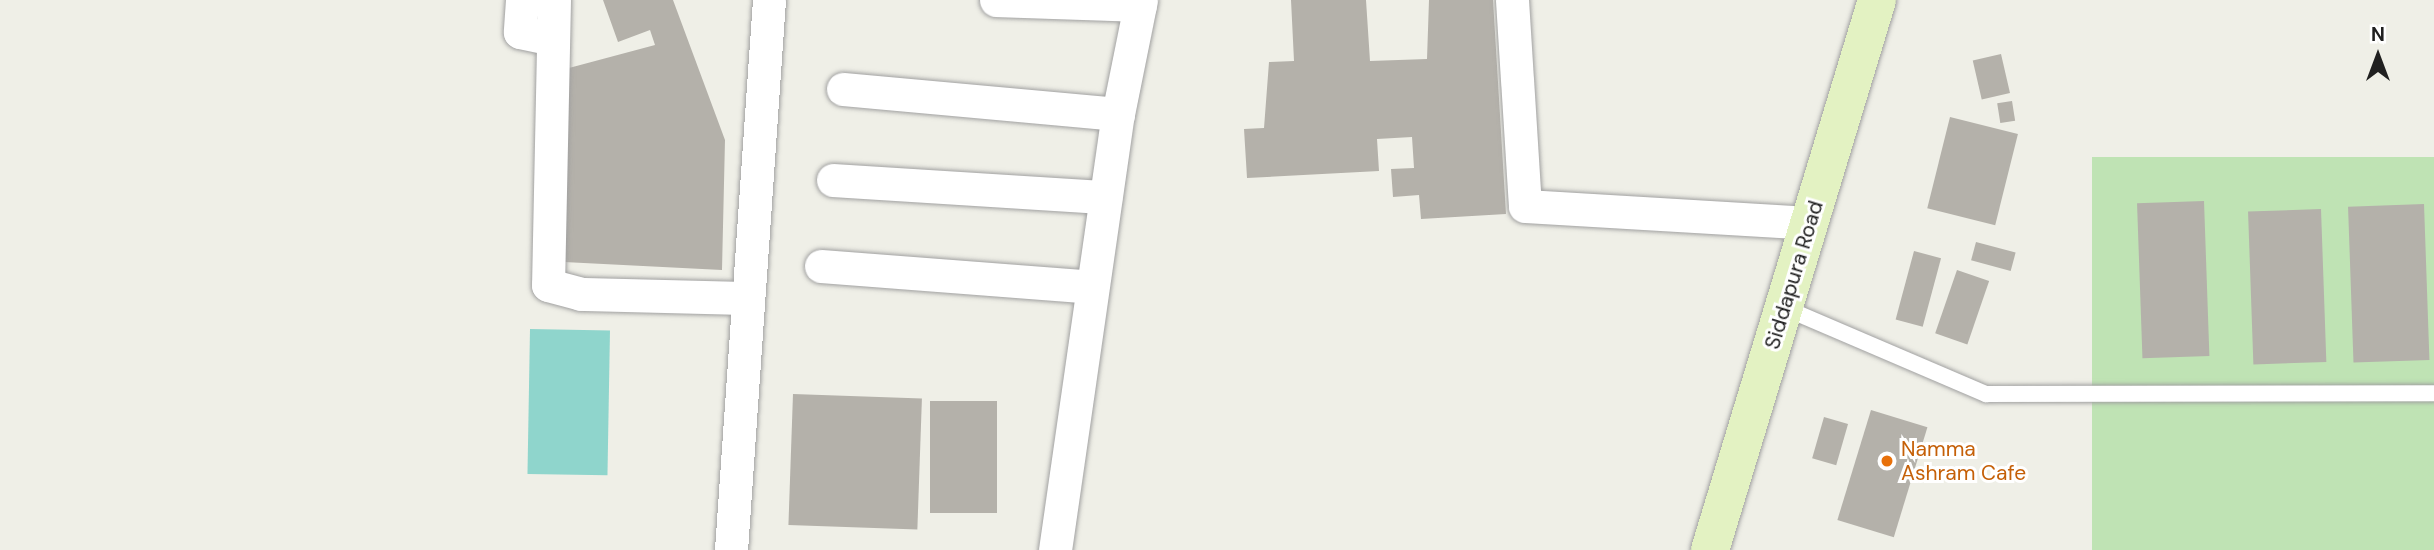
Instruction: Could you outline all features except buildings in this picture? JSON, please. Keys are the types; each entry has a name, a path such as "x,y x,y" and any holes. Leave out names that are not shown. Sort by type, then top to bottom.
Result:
{"street":[{"path":"522,0 520,32 552,39"},
{"path":"554,0 548,285 581,294 748,298"},
{"path":"731,550 769,0"},
{"path":"996,0 1141,3 1118,114 1055,550"},
{"path":"1512,0 1525,206 1809,223"},
{"name":"Siddapura Road","path":"1710,550 1877,0"},
{"path":"843,89 1118,114"},
{"path":"833,180 1105,197"},
{"path":"821,266 1091,287"}],"lane":[{"path":"1785,308 1986,394 2434,393"}],"green space":[{"path":"2092,157 2434,157 2434,550 2092,550"}],"shaded area":[{"path":"530,329 610,330 607,475 527,474"}],"place":[{"name":"Namma Ashram Cafe","path":"1887,461"}]}
